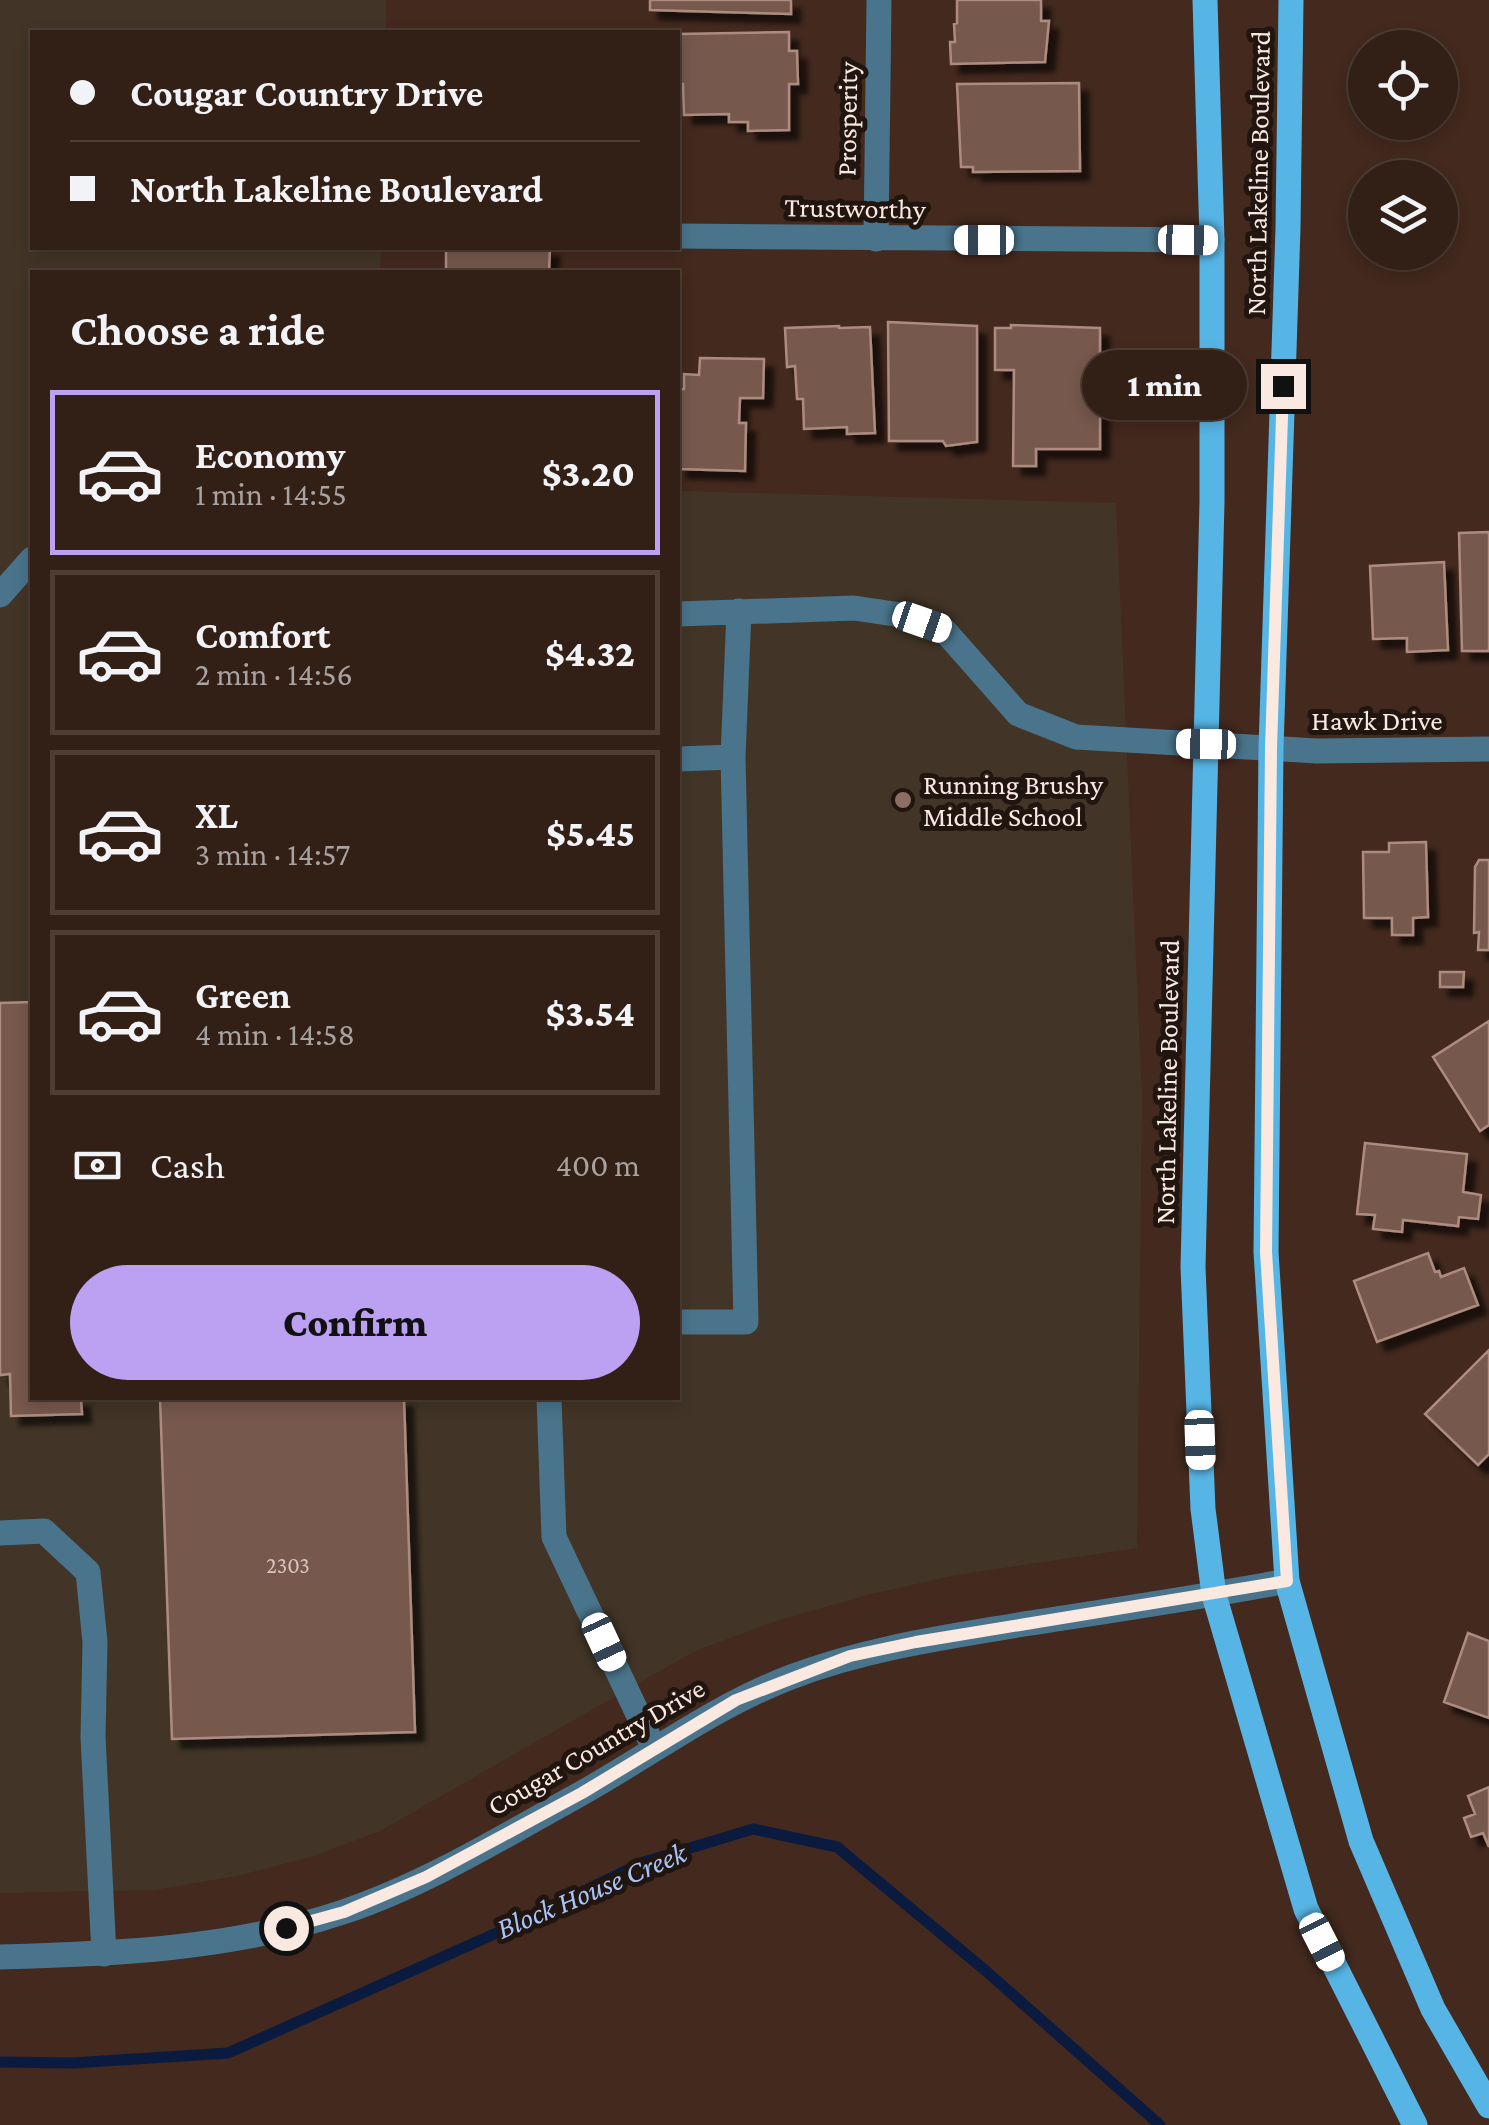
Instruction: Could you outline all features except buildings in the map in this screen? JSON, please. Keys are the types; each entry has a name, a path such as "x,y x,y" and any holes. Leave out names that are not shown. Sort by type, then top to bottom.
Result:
{"main road":[{"name":"North Lakeline Boulevard","path":"1205,0 1212,240 1212,502 1193,1266 1203,1509 1214,1595 1306,1909 1415,2125"},
{"name":"North Lakeline Boulevard","path":"1291,0 1288,228 1271,748 1266,1252 1287,1581 1361,1842 1432,2009 1489,2106"}],"street":[{"name":"Prosperity","path":"876,239 879,0"},
{"name":"Trustworthy","path":"680,236 1212,240"},
{"path":"0,595 30,561"},
{"name":"Hawk Drive","path":"680,614 854,608 901,615 944,630 1018,714 1076,737 1333,752 1489,749"},
{"path":"680,1322 746,1322 733,756 739,610"},
{"path":"680,759 733,756"},
{"path":"549,1400 554,1537 654,1748"},
{"path":"0,1532 44,1531 88,1572 95,1642 93,1736 104,1954"},
{"name":"Cougar Country Drive","path":"0,1957 104,1954 256,1936 344,1912 426,1877 502,1837 736,1700 850,1656 1287,1581"}],"shaded area":[{"name":"Running Brushy Middle School","path":"0,0 386,0 386,30 30,30 30,250 381,250 380,270 30,270 30,1400 680,1400 680,491 1116,503 1142,1097 1137,1548 956,1575 871,1594 779,1620 695,1651 380,1831 310,1857 241,1875 155,1890 0,1893"}],"waterway":[{"name":"Block House Creek","path":"0,2062 73,2063 228,2053 501,1931 644,1862 753,1829 837,1847 986,1971 1160,2125"}],"place":[{"name":"Running Brushy Middle School","path":"903,800"}],"route":[{"path":"286,1928 344,1912 426,1877 582,1793 736,1700 850,1656 1287,1581 1266,1252 1271,748 1283,386"}]}
